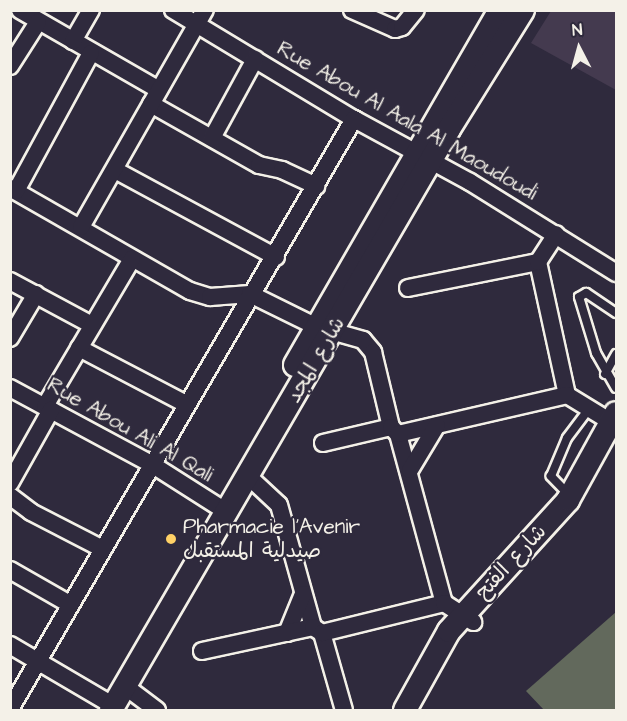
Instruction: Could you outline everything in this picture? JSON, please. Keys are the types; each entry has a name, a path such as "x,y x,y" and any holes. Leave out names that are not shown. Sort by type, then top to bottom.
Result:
{"main road":[{"name":"شارع المجد","path":"110,702 423,157 500,10"},
{"name":"شارع المجد","path":"423,157 523,10"},
{"name":"شارع المجد","path":"221,508 248,476 325,329"},
{"name":"شارع الفتح","path":"537,543 615,425"},
{"name":"شارع الفتح","path":"405,711 429,665 468,618 537,543 584,501 615,425"},
{"name":"شارع الفتح","path":"420,711 468,618"}],"street":[{"path":"20,10 74,41 212,138 258,165 282,170 316,186"},
{"path":"74,41 91,10"},
{"name":"Rue Abou Al Aala Al Maoudoudi","path":"173,10 201,17 255,59 354,119 556,234 616,273"},
{"path":"352,10 395,29 402,27 416,10"},
{"path":"81,227 201,17"},
{"path":"10,66 38,22"},
{"path":"91,53 13,190 81,227 132,259 200,295 250,294 325,329 354,335 370,345 395,430 410,471 444,603 468,618"},
{"path":"212,138 255,59"},
{"path":"10,709 250,294 276,257 354,119"},
{"path":"115,170 276,257"},
{"path":"556,234 538,262 567,395 615,425"},
{"path":"10,483 92,325 132,259"},
{"path":"408,288 538,262"},
{"path":"10,281 92,325"},
{"path":"10,338 36,294"},
{"path":"80,348 186,404"},
{"name":"Rue Abou Ali Al Qali","path":"10,388 153,465 221,508"},
{"path":"323,444 395,430 437,425 567,395"},
{"path":"410,471 437,425"},
{"path":"248,476 279,505 303,594 344,711"},
{"path":"10,496 31,512 103,549"},
{"path":"10,570 71,605"},
{"path":"287,633 303,594"},
{"path":"202,651 444,603"},
{"path":"10,645 110,702 157,711"}],"lane":[{"path":"616,313 586,293 579,297 605,374 616,388"},
{"path":"605,374 616,354"},
{"path":"570,496 551,476 567,438 589,409"}],"shaded area":[{"path":"551,11 616,11 616,90 531,43"}],"green space":[{"path":"616,612 616,710 544,710 526,691"}],"place":[{"name":"Pharmacie l'Avenir صيدلية المستقبل","path":"171,539"}]}
